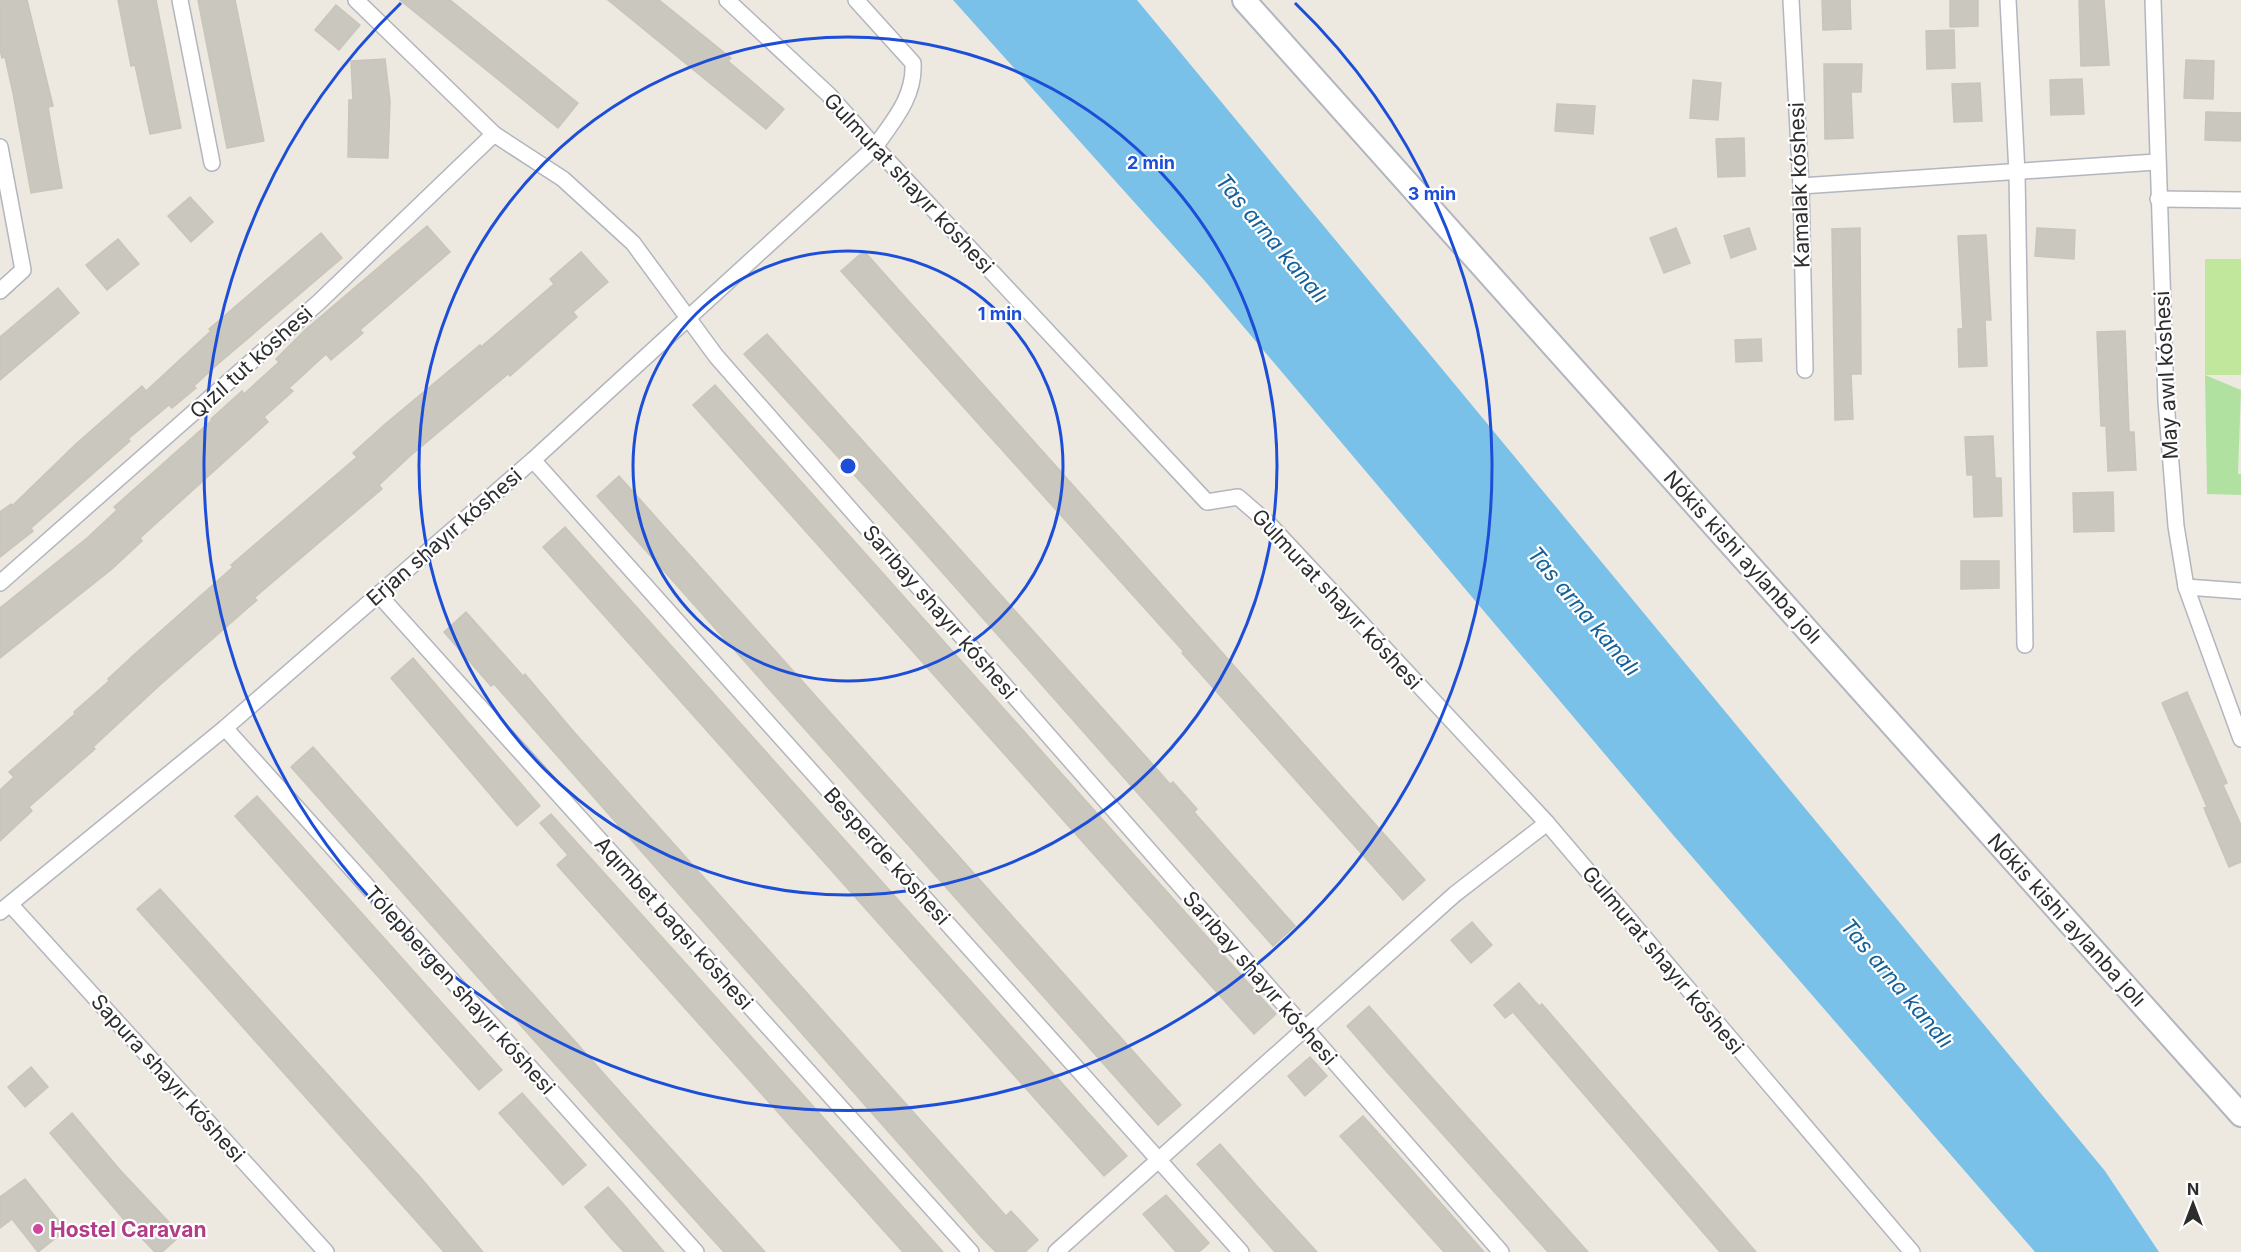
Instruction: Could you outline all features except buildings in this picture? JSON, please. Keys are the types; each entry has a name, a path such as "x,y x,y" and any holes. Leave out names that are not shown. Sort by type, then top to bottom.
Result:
{"main road":[{"name":"Nókis kishi aylanba jolı","path":"1244,0 2241,1115"}],"street":[{"path":"180,0 212,163"},
{"name":"Sarıbay shayır kóshesi","path":"356,0 494,134 563,179 633,243 716,356 1501,1252"},
{"name":"Gulmurat shayır kóshesi","path":"727,0 829,95 874,147 1207,502 1238,497 1268,523 1547,823 1912,1252"},
{"name":"Erjan shayır kóshesi","path":"5,908 225,728 533,460 874,147 910,94 914,76 913,63 856,0"},
{"name":"Kamalak kóshesi","path":"1791,0 1801,186 1804,370"},
{"path":"2008,0 2017,173 2025,645"},
{"name":"May awıl kóshesi","path":"2153,0 2156,162 2166,401 2176,526 2186,587 2241,739"},
{"name":"Qızıl tut kóshesi","path":"0,583 319,302 494,134"},
{"path":"0,147 23,270 0,291"},
{"path":"1801,186 2156,162"},
{"path":"2158,199 2241,201"},
{"name":"Besperde kóshesi","path":"533,460 1241,1252"},
{"path":"2186,587 2241,591"},
{"name":"Aqımbet baqsı kóshesi","path":"378,594 971,1252"},
{"name":"Tólepbergen shayır kóshesi","path":"225,728 696,1252"},
{"path":"1056,1252 1455,894 1547,823"},
{"name":"Sapura shayır kóshesi","path":"5,908 326,1252"}],"green space":[{"path":"2205,259 2241,259 2241,375 2205,375"},
{"path":"2205,375 2241,390 2238,474 2241,474 2241,495 2207,494"}],"water":[{"name":"Tas arna kanalı","path":"953,0 1137,0 2105,1171 2159,1252 2035,1252 1674,836 1204,280"}],"place":[{"name":"Hostel Caravan","path":"38,1229"}]}
